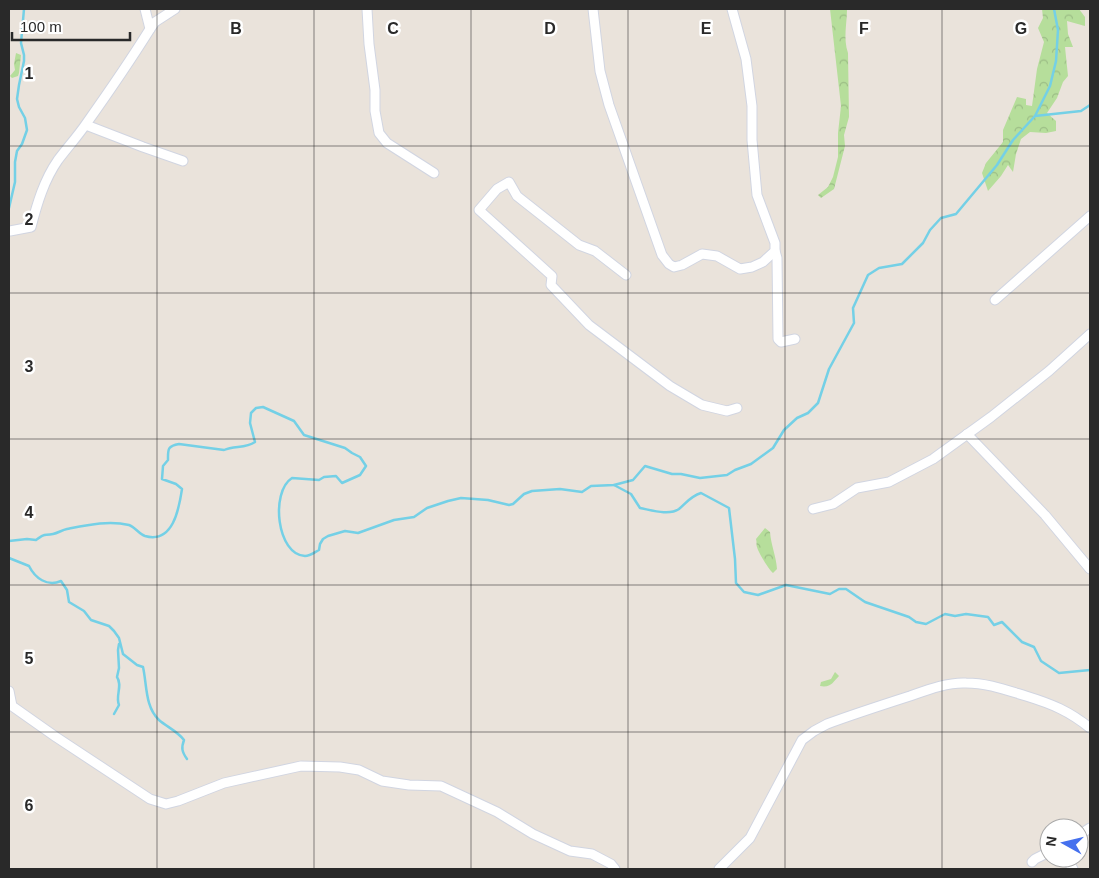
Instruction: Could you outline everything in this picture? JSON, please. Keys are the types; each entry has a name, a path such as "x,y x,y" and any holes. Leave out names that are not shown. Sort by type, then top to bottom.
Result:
{"street":[{"path":"145,9 150,29"},
{"path":"10,231 31,227 42,191 57,162 86,125 155,22 175,9"},
{"path":"367,9 368,44 375,90 378,133 387,144 434,173"},
{"path":"593,9 600,71 662,256 674,267 682,265 702,254 711,254 740,270 763,262 774,251"},
{"path":"732,9 744,51 750,87 753,159 757,194 775,244 774,251 777,258 778,339 780,342 795,340"},
{"path":"86,125 183,161"},
{"path":"626,275 594,251 579,246 518,196 509,182 497,189 479,210 552,276 550,285 589,326 670,386 702,405 726,411 736,408"},
{"path":"995,300 1090,216"},
{"path":"813,508 833,504 857,488 890,482 933,459 991,417 1049,371 1090,334"},
{"path":"967,434 1045,515 1090,569"},
{"path":"719,869 750,838 802,740 826,724 923,691 966,683 984,684 1005,689 1060,707 1090,728"},
{"path":"9,691 12,706 150,799 166,804 224,783 301,766 340,767 359,770 382,781 441,786 497,812 533,834 570,851 592,854 611,864 615,869"},
{"path":"1032,862 1039,857"}],"green space":[{"path":"830,9 847,9 845,36 848,53 849,117 844,135 845,146 834,189 821,198 818,195 828,187 833,177 838,157 841,106"},
{"path":"1042,9 1079,9 1085,17 1085,26 1067,21 1068,34 1073,47 1065,47 1068,76 1047,113 1056,121 1056,131 1046,133 1030,132 1021,139 1013,172 1008,165 988,191 982,173 986,163 1003,142 1003,130 1017,97 1026,99 1026,105 1032,106 1037,69 1044,42 1038,28 1043,18"},
{"path":"16,53 21,55 19,73 18,76 12,78 10,76 15,70"},
{"path":"765,528 770,532 777,569 773,573 759,553 757,546 756,539"},
{"path":"835,672 839,676 833,682 827,686 820,686 821,682 831,679"}],"waterway":[{"path":"9,208 15,182 17,151 22,144 27,130 25,118 17,99 24,61 21,43 24,9"},
{"path":"9,541 36,540 67,529 106,523 129,525 145,536 155,537 162,535 173,523 182,489 176,484 162,479 163,466 168,460 170,447 179,444 224,450 251,444 255,442 250,423 251,413 256,408 263,407 294,421 304,435 345,448 360,457 366,466 360,475 342,483 336,476 324,477 319,480 292,478 285,485 279,509 283,535 288,545 296,553 305,556 319,550 323,539 328,536 345,531 358,533 394,520 414,517 427,508 461,498 488,500 509,505 513,504 524,494 532,491 560,489 582,492 591,486 614,485 633,480 645,466 672,474 700,478 727,475 751,464 773,448 784,430 797,418 808,413 818,403 829,369 854,323 853,308 868,275 879,268 902,264 923,243 930,230 941,218 956,214 997,165 1013,140 1035,116 1050,86 1056,61 1058,30 1054,9"},
{"path":"1035,116 1081,111 1090,105"},
{"path":"614,485 631,494 640,508 665,512 675,511 701,493 729,508 736,583 744,592 758,595 786,585 830,594 839,589 846,589 865,602 909,617 916,622 926,624 945,614 988,617 994,625 1002,622 1022,642 1034,647 1041,661 1059,673 1090,670"},
{"path":"9,558 29,566 38,578 46,582 56,583 61,581 67,590 69,602 84,611 91,620 109,626 114,631 119,638 123,654 137,665 143,667 151,709 159,720 184,740 182,750 187,759"},
{"path":"114,714 119,705 119,680 117,677 119,644"}]}
